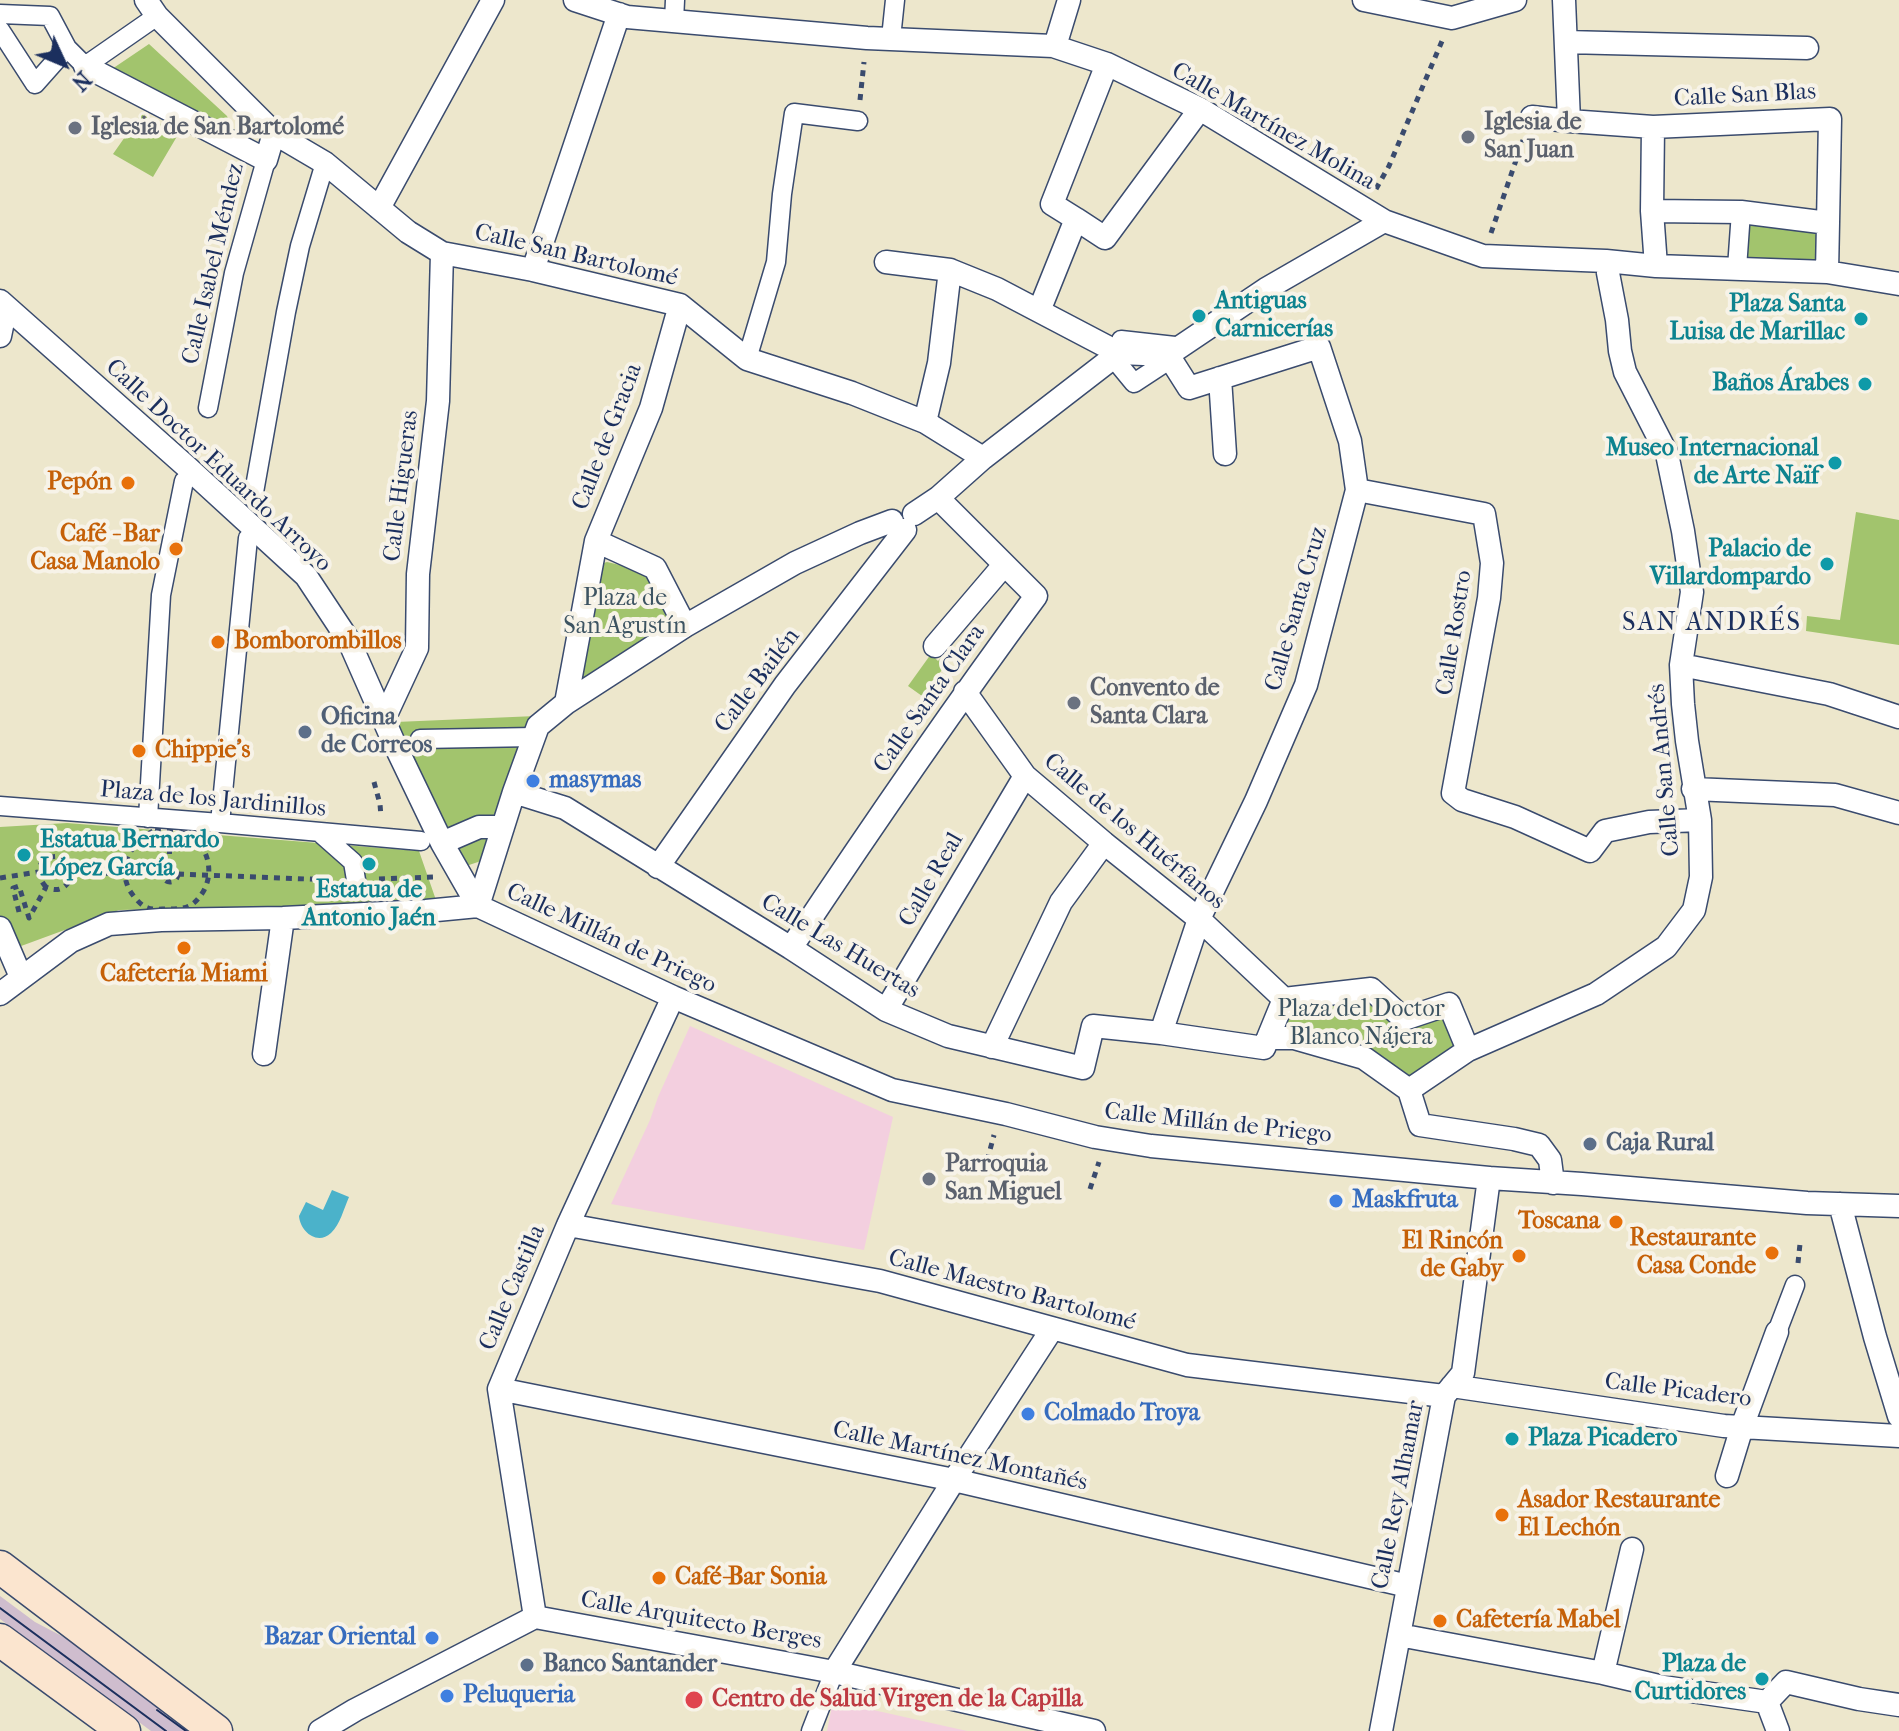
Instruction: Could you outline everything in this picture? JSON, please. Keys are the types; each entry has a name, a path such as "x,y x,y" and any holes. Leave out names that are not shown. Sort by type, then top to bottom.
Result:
{"main road":[{"path":"0,1567 216,1731"},
{"path":"0,1640 124,1731"}],"street":[{"path":"379,208 493,0"},
{"name":"Calle Martínez Molina","path":"575,0 619,14 674,10 867,38 1053,46 1107,64 1200,109 1374,216 1483,256 1827,272 1899,284"},
{"path":"891,38 895,0"},
{"path":"1053,46 1069,0"},
{"path":"1364,0 1452,18 1515,0"},
{"path":"1564,0 1569,121"},
{"path":"85,66 151,8"},
{"name":"Calle San Bartolomé","path":"151,8 274,133 325,163 408,232 442,253 533,270 680,305 747,359 852,393 925,422 983,458"},
{"path":"0,14 50,16 67,48 85,66 266,160"},
{"path":"533,270 619,14"},
{"path":"0,30 35,84 67,48"},
{"path":"1566,42 1807,48"},
{"path":"1107,64 1052,204 1105,238 1200,109"},
{"path":"747,359 776,262 794,113 858,121"},
{"path":"1532,117 1653,127 1652,211 1656,266"},
{"name":"Calle San Blas","path":"1653,127 1830,119 1828,223"},
{"name":"Calle Isabel Méndez","path":"208,408 234,273 274,133"},
{"path":"253,498 300,246 325,163"},
{"path":"1652,211 1741,212 1828,223 1827,272"},
{"path":"1737,268 1741,212"},
{"path":"886,262 950,270 997,289 1120,353 1169,355 1374,216"},
{"path":"1039,311 1076,219"},
{"name":"Calle Higueras","path":"384,719 417,648 418,574 438,401 442,253"},
{"path":"925,422 939,363 950,270"},
{"name":"Calle San Andrés","path":"1409,1090 1468,1050 1596,994 1666,947 1694,910 1701,877 1700,820 1693,789 1681,665 1692,592 1667,454 1625,372 1608,273"},
{"path":"0,336 3,304"},
{"name":"Calle Doctor Eduardo Arroyo","path":"3,304 306,576 349,641 384,719 432,842 478,906"},
{"name":"Calle de Gracia","path":"566,703 596,541 651,408 680,305"},
{"name":"Calle Santa Cruz","path":"1161,1033 1199,919 1256,801 1306,685 1357,490 1350,441 1319,347 1220,378"},
{"path":"0,994 71,941 109,924 283,918 478,906 538,726 566,703 685,626 795,563 860,533 904,522 1120,353"},
{"path":"1169,355 1189,388 1220,378 1225,454"},
{"path":"148,818 161,595 184,481"},
{"name":"Calle Rostro","path":"1357,490 1484,514 1492,563 1489,598 1453,793 1462,800 1515,817 1590,851 1605,831 1649,822 1700,820"},
{"name":"Calle Santa Clara","path":"791,948 965,692 1036,596 938,498"},
{"name":"Calle Bailén","path":"658,867 904,522"},
{"path":"220,823 248,538"},
{"path":"596,541 655,568 685,626"},
{"path":"935,646 1004,565"},
{"path":"1681,665 1829,694 1899,717"},
{"name":"Calle de los Huérfanos","path":"965,692 1025,776 1199,919 1284,999"},
{"path":"420,739 535,737"},
{"name":"Calle Real","path":"886,1010 1025,776"},
{"path":"1693,789 1835,795 1899,813"},
{"name":"Calle Las Huertas","path":"514,792 565,808 886,1010 948,1036 1083,1068 1093,1026 1264,1048 1268,1038"},
{"name":"Plaza de los Jardinillos","path":"0,806 432,842"},
{"path":"432,842 479,827 503,827"},
{"path":"319,832 353,862 356,880"},
{"path":"992,1047 1061,902 1104,843"},
{"name":"Calle Millán de Priego","path":"478,906 673,997 892,1090 1095,1137 1151,1146 1489,1178 1807,1203 1899,1206"},
{"path":"264,1054 283,918"},
{"path":"1,932 21,977"},
{"path":"1468,1050 1449,1004 1404,1019 1371,989 1284,999 1268,1038 1294,1038 1364,1058 1409,1090 1420,1125 1539,1145 1550,1160 1553,1183"},
{"name":"Calle Castilla","path":"535,1617 499,1389 568,1225 673,997"},
{"name":"Calle Rey Alhamar","path":"1381,1731 1448,1391 1463,1373 1489,1178"},
{"path":"1840,1204 1899,1416"},
{"name":"Calle Maestro Bartolomé","path":"568,1225 880,1281 1187,1365 1448,1391"},
{"path":"1727,1476 1795,1285"},
{"path":"811,1731 834,1672 1052,1329"},
{"name":"Calle Martínez Montañés","path":"499,1389 954,1480 1408,1586"},
{"name":"Calle Picadero","path":"1448,1391 1724,1426 1899,1436"},
{"path":"1603,1673 1632,1549"},
{"path":"320,1731 535,1617"},
{"name":"Calle Arquitecto Berges","path":"535,1617 834,1672 1094,1731"},
{"path":"1399,1635 1663,1687 1767,1702"},
{"path":"1767,1702 1786,1682 1899,1705"},
{"path":"1767,1702 1778,1731"}],"path":[{"path":"1374,216 1389,166 1452,18"},
{"path":"858,121 867,38"},
{"path":"1483,256 1532,117"},
{"path":"374,782 380,804 383,838"},
{"path":"155,830 182,832 194,838 208,861 209,876 197,900 186,909 170,909 148,908 134,897 124,873 133,846 155,830"},
{"path":"57,856 67,860 74,873 62,889 51,890 39,879 38,872 46,858 57,856"},
{"path":"169,866 177,869 178,874 175,881 170,882 165,881 162,874 169,866"},
{"path":"0,878 38,872"},
{"path":"74,873 162,874"},
{"path":"178,874 356,880 434,877"},
{"path":"1,932 20,926 13,888 19,886 29,918 46,887"},
{"path":"984,1172 994,1134"},
{"path":"1090,1189 1101,1158"}],"shaded area":[{"path":"690,1026 893,1117 864,1250 611,1204"},
{"path":"0,1596 35,1622 115,1664 204,1731 151,1731 0,1619"},
{"path":"833,1701 967,1731 827,1731"}],"green space":[{"path":"149,44 227,116 232,130 213,131 112,69"},
{"path":"141,114 179,133 153,177 113,154"},
{"path":"1747,224 1822,229 1821,265 1747,260"},
{"path":"1856,512 1899,520 1899,645 1806,631 1807,616 1840,620"},
{"name":"Plaza de San Agustín","path":"607,562 635,571 651,582 673,626 596,677 582,679 593,566"},
{"path":"945,653 951,658 922,696 908,686 931,654 938,661"},
{"path":"536,716 481,861 466,866 396,722"},
{"path":"67,823 419,851 437,903 119,910 13,949 0,919 0,827"},
{"name":"Plaza del Doctor Blanco Nájera","path":"1370,995 1406,1027 1444,1012 1456,1046 1409,1082 1279,1033 1285,1011"}],"water":[{"path":"332,1190 349,1197 339,1221 326,1237 310,1235 302,1227 299,1216 306,1202 323,1210"}],"tram line":[{"path":"0,1608 166,1731"},
{"path":"157,1710 186,1731"}],"place":[{"name":"Iglesia de San Bartolomé","path":"75,128"},
{"name":"Iglesia de San Juan","path":"1468,137"},
{"name":"Antiguas Carnicerías","path":"1199,316"},
{"name":"Plaza Santa Luisa de Marillac","path":"1861,319"},
{"name":"Baños Árabes","path":"1865,384"},
{"name":"Museo Internacional de Arte Naïf","path":"1835,463"},
{"name":"Pepón","path":"128,483"},
{"name":"Café - Bar Casa Manolo","path":"176,549"},
{"name":"Palacio de Villardompardo","path":"1827,564"},
{"name":"Bomborombillos","path":"218,642"},
{"name":"Convento de Santa Clara","path":"1074,703"},
{"name":"Oficina de Correos","path":"305,732"},
{"name":"Chippie's","path":"139,751"},
{"name":"masymas","path":"533,781"},
{"name":"Estatua Bernardo López García","path":"24,855"},
{"name":"Estatua de Antonio Jaén","path":"369,864"},
{"name":"Cafetería Miami","path":"184,948"},
{"name":"Caja Rural","path":"1590,1144"},
{"name":"Parroquia San Miguel","path":"929,1179"},
{"name":"Maskfruta","path":"1336,1201"},
{"name":"Toscana","path":"1616,1222"},
{"name":"Restaurante Casa Conde","path":"1772,1253"},
{"name":"El Rincón de Gaby","path":"1519,1256"},
{"name":"Colmado Troya","path":"1028,1414"},
{"name":"Plaza Picadero","path":"1512,1439"},
{"name":"Asador Restaurante El Lechón","path":"1502,1515"},
{"name":"Café-Bar Sonia","path":"659,1578"},
{"name":"Cafetería Mabel","path":"1440,1621"},
{"name":"Bazar Oriental","path":"432,1638"},
{"name":"Banco Santander","path":"527,1665"},
{"name":"Plaza de Curtidores","path":"1762,1679"},
{"name":"Peluqueria","path":"447,1696"},
{"name":"Centro de Salud Virgen de la Capilla","path":"694,1700"}],"district":[{"name":"SAN ANDRÉS","path":"1712,624"}]}
